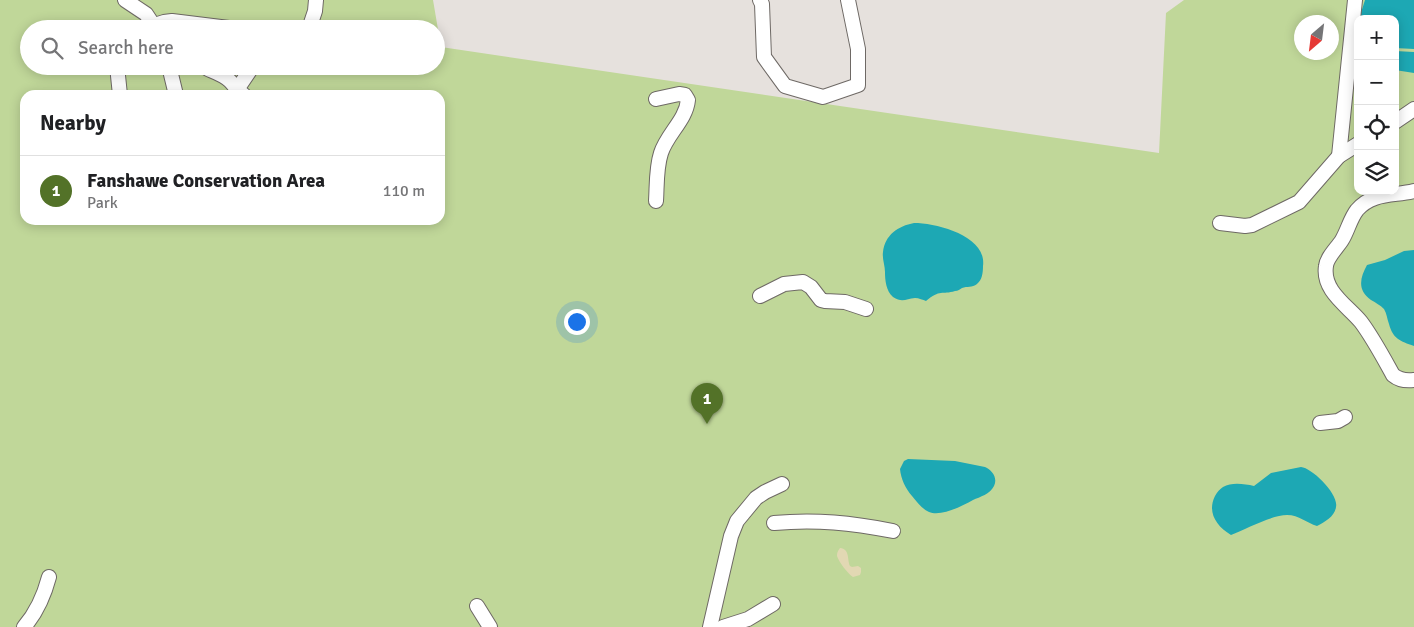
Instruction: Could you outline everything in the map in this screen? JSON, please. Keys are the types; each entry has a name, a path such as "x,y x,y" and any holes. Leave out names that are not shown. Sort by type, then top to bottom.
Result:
{"lane":[{"path":"125,0 146,14 148,20"},
{"path":"312,20 316,0"},
{"path":"760,0 762,4 764,57 785,86 823,97 858,84 858,49 848,0"},
{"path":"1339,156 1355,0"},
{"path":"118,75 119,90"},
{"path":"171,75 175,90"},
{"path":"222,75 237,90"},
{"path":"241,90 249,75"},
{"path":"656,99 679,94 685,96 688,100 682,117 661,154 656,201"},
{"path":"1399,119 1414,109"},
{"path":"1220,223 1252,225 1289,208 1299,202 1339,156 1354,147"},
{"path":"1414,191 1382,195 1371,199 1358,208 1351,219 1345,236 1326,263 1325,269 1332,291 1362,323 1393,374 1397,378 1414,380"},
{"path":"760,296 784,284 803,282 811,287 821,300 845,302 866,309"},
{"path":"1320,424 1338,421 1345,417"},
{"path":"710,627 731,536 738,521 756,498 782,484"},
{"path":"774,523 808,521 847,523 893,531"},
{"path":"24,627 41,602 49,577"},
{"path":"723,627 748,619 773,604"},
{"path":"477,606 490,627"}],"green space":[{"path":"0,0 433,0 436,20 20,20 20,75 445,75 445,48 1159,153 1166,13 1184,0 1414,0 1414,627 0,627"}],"sand":[{"path":"840,548 847,552 850,566 861,568 860,575 853,577 844,568 837,556"}],"water":[{"path":"1365,0 1414,0 1414,49 1399,48 1399,15 1360,15"},
{"path":"1399,51 1414,52 1414,73 1399,71"},
{"path":"914,223 947,229 969,239 982,256 982,276 979,282 957,291 938,294 926,301 915,298 902,300 893,297 887,289 883,257 884,246 893,232 903,226"},
{"path":"1414,250 1414,346 1401,341 1395,336 1384,309 1363,292 1361,279 1367,265 1385,260 1404,251"},
{"path":"908,459 955,461 985,467 994,475 995,483 987,493 957,508 939,513 929,512 916,501 902,480 900,469 904,461"},
{"path":"1301,467 1306,468 1324,482 1333,495 1336,507 1332,516 1326,521 1317,526 1295,516 1287,515 1267,520 1231,535 1217,523 1212,508 1213,502 1217,493 1223,487 1234,484 1254,486 1271,473"}],"place":[{"name":"Fanshawe Conservation Area","path":"707,424"}]}
